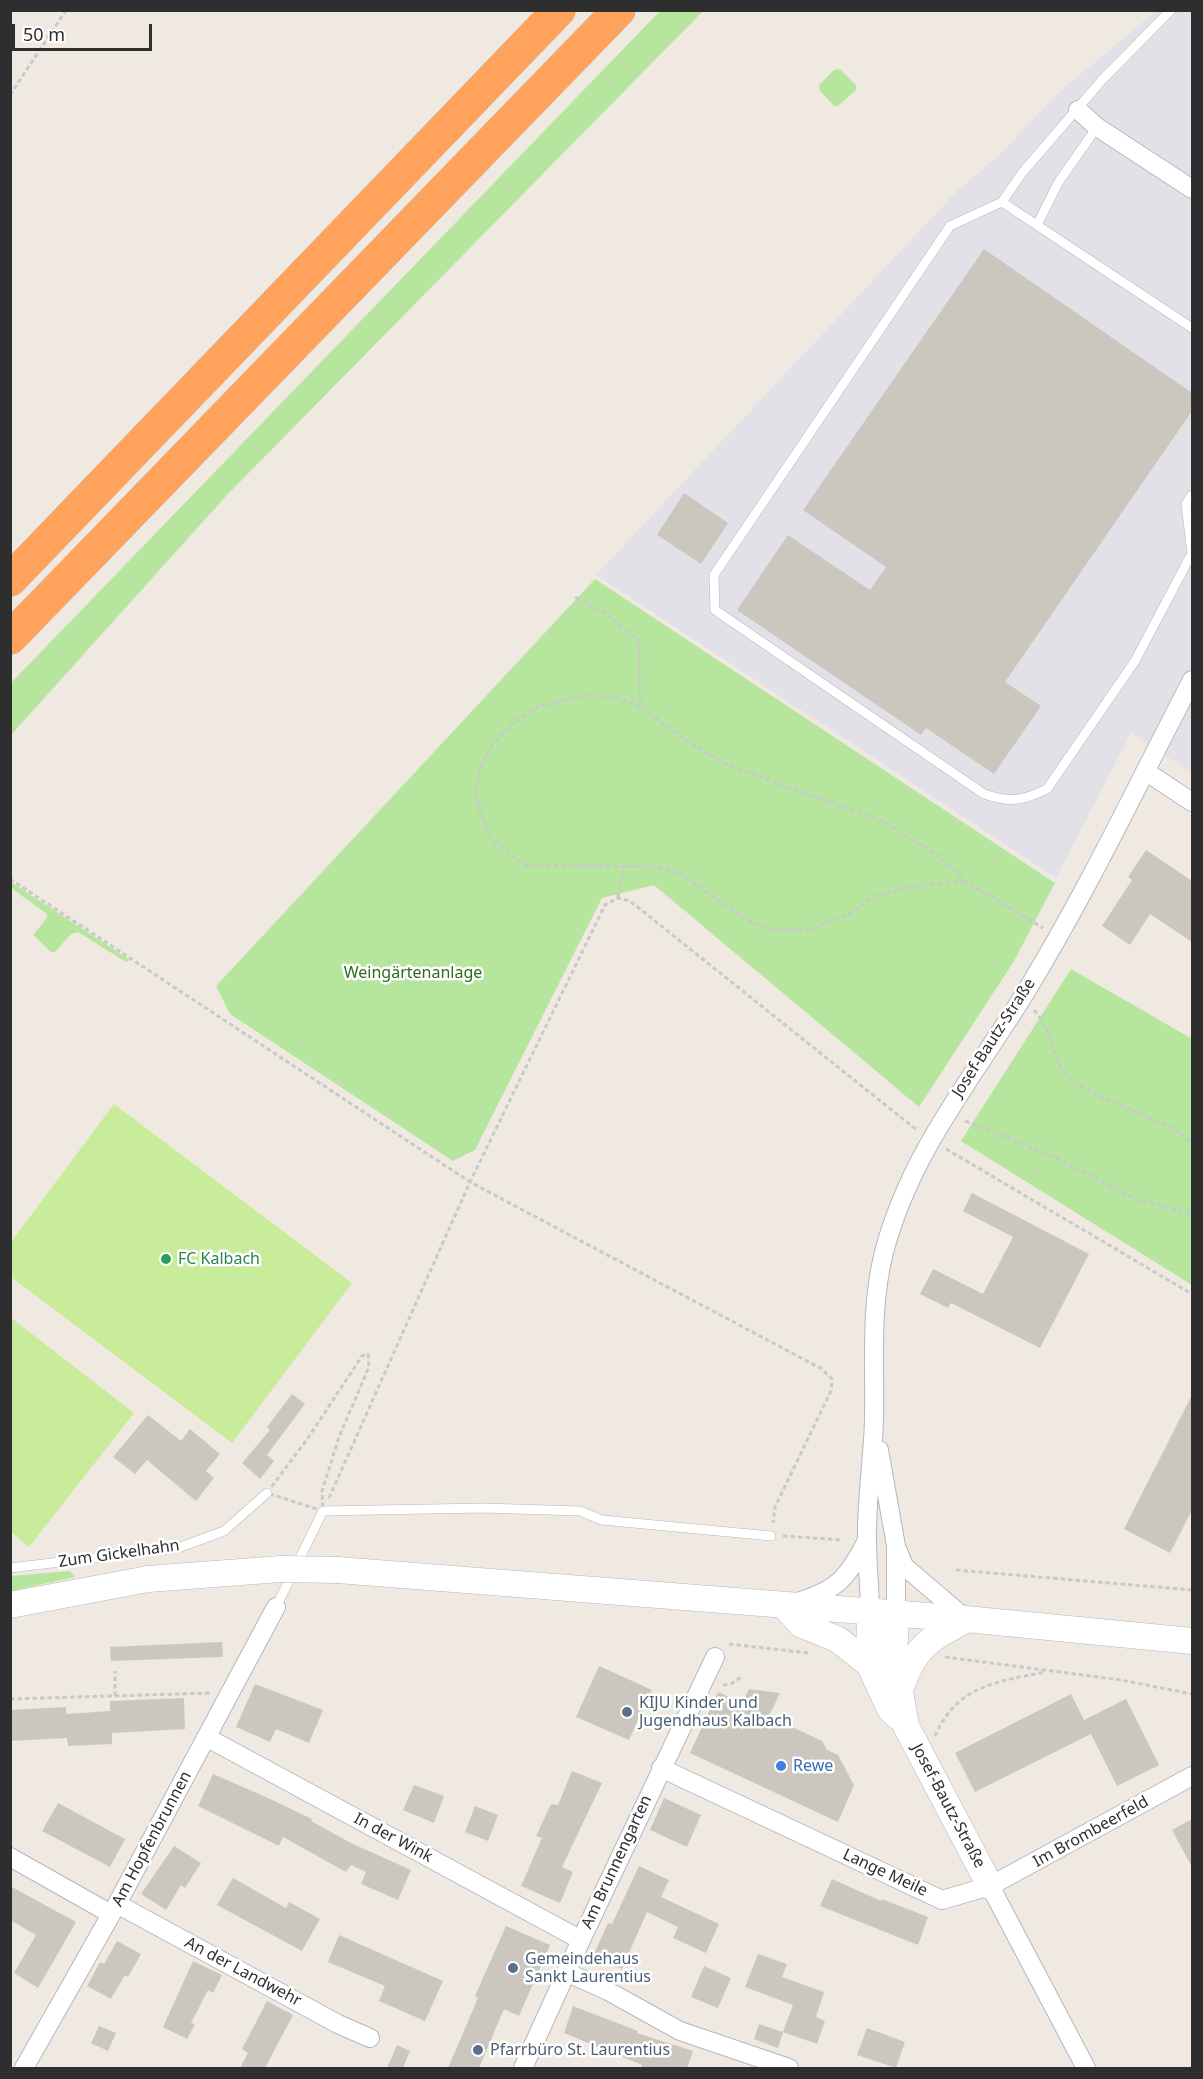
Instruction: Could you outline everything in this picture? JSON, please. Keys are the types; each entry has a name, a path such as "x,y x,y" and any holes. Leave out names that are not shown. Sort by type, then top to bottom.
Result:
{"highway":[{"path":"10,580 559,10"},
{"path":"10,638 620,10"}],"main road":[{"path":"10,1605 148,1579 281,1569 338,1570 966,1619 1192,1641"},
{"name":"Josef-Bautz-Straße","path":"784,1606 802,1625 837,1639 869,1664"},
{"name":"Josef-Bautz-Straße","path":"870,1612 869,1664 890,1709 906,1726"},
{"name":"Josef-Bautz-Straße","path":"896,1614 894,1657 906,1726 990,1886"},
{"path":"899,1694 910,1661 915,1655 936,1635 966,1619"}],"street":[{"path":"1078,110 1097,127 1192,189"},
{"name":"Josef-Bautz-Straße","path":"870,1612 867,1541 874,1418 875,1304 884,1253 901,1198 929,1140 1022,999 1058,937 1192,680"},
{"path":"1144,771 1192,802"},
{"name":"Josef-Bautz-Straße","path":"874,1418 896,1546 896,1614"},
{"name":"Josef-Bautz-Straße","path":"784,1606 814,1597 837,1585 853,1569 867,1541"},
{"name":"Josef-Bautz-Straße","path":"896,1546 904,1566 966,1619"},
{"name":"Am Hopfenbrunnen","path":"24,2068 114,1909 276,1607"},
{"name":"Am Brunnengarten","path":"523,2068 661,1768 715,1657"},
{"name":"In der Wink","path":"206,1737 581,1940"},
{"name":"Lange Meile","path":"661,1768 942,1900 990,1886"},
{"name":"Im Brombeerfeld","path":"990,1886 1192,1776"},
{"name":"An der Landwehr","path":"10,1857 370,2038"},
{"path":"990,1886 1086,2068"},
{"path":"566,1972 608,1991 680,2031 789,2068"}],"lane":[{"path":"1171,10 1102,80 1022,173 1002,202 950,226 714,575 715,610 984,794 1005,801 1026,799 1047,789 1135,661 1192,553 1186,504 1192,495"},
{"path":"1037,225 1059,183 1097,127"},
{"path":"1002,202 1192,328"},
{"name":"Zum Gickelhahn","path":"10,1568 178,1548 224,1531 267,1493"},
{"path":"276,1607 323,1511 483,1508 580,1510 602,1520 771,1536"}],"path":[{"path":"10,95 66,10"},
{"path":"575,597 606,613 639,642 640,706"},
{"path":"965,881 915,886 874,896 848,915 808,930 768,930 741,916 683,875 660,867 526,865 489,837 476,796 480,769 491,746 513,723 538,707 585,695 617,698 640,706 684,740 723,763 884,822 938,855 965,881 1058,937"},
{"path":"618,898 623,866"},
{"path":"10,879 470,1182 822,1369 832,1379 831,1391 775,1507 771,1536 843,1540"},
{"path":"323,1511 470,1182 605,905 618,898 630,901 929,1140 1192,1294"},
{"path":"1022,999 1044,1023 1056,1060 1072,1080 1112,1104 1177,1129 1192,1143"},
{"path":"965,1121 1050,1155 1138,1200 1192,1214"},
{"path":"368,1354 369,1367 339,1437 321,1491 323,1511 267,1493 308,1438 362,1356 368,1354"},
{"path":"956,1570 1004,1576 1174,1586 1192,1590"},
{"path":"715,1657 719,1643 814,1653"},
{"path":"943,1657 1121,1680 1192,1694"},
{"path":"115,1696 116,1671"},
{"path":"933,1740 952,1706 969,1694 1001,1681 1049,1671"},
{"path":"10,1699 215,1693"}],"shaded area":[{"path":"1156,11 1192,11 1192,773 1131,733 1056,878 596,575 957,191 998,156 1058,93"}],"green space":[{"path":"660,11 703,11 226,496 11,735 11,683"},
{"path":"840,69 856,85 856,90 838,106 834,106 820,91 819,85 834,70"},
{"name":"Weingärtenanlage","path":"595,579 1055,883 1014,961 919,1107 654,885 602,898 475,1150 453,1161 230,1014 216,986"},
{"path":"10,882 130,960 126,962 78,932 71,934 55,952 51,952 33,935 47,918 47,914 11,888"},
{"path":"1071,969 1192,1039 1192,1285 961,1141"},
{"name":"FC Kalbach","path":"114,1104 352,1283 232,1443 11,1277 11,1242"},
{"path":"10,1317 134,1413 29,1547 11,1532"},
{"path":"70,1571 75,1577 11,1591 11,1576"}],"building":[{"path":"984,249 1192,393 1192,411 1005,682 1041,706 994,774 926,728 921,735 737,610 788,535 870,590 886,567 803,510"},
{"path":"684,493 728,523 701,564 657,535"},
{"path":"1146,850 1192,881 1192,942 1150,914 1130,945 1102,926 1132,880 1128,877"},
{"path":"972,1193 1089,1254 1040,1348 951,1303 948,1308 920,1294 933,1269 983,1294 1013,1237 963,1211"},
{"path":"292,1394 305,1404 267,1455 274,1461 260,1479 242,1463 270,1430 267,1427"},
{"path":"1192,1395 1192,1510 1170,1553 1124,1529"},
{"path":"148,1415 181,1441 190,1429 220,1454 206,1471 214,1478 196,1501 147,1460 135,1474 113,1457"},
{"path":"222,1642 223,1657 111,1661 110,1647"},
{"path":"599,1666 652,1690 629,1740 576,1717"},
{"path":"255,1684 323,1710 309,1743 276,1729 270,1742 236,1727"},
{"name":"Rewe","path":"749,1689 780,1693 769,1716 822,1741 827,1750 838,1755 854,1785 838,1822 690,1753 718,1692 742,1703"},
{"path":"1071,1694 1084,1720 1126,1699 1159,1765 1117,1786 1091,1734 975,1792 955,1753"},
{"path":"184,1698 185,1729 112,1733 112,1744 68,1746 67,1738 10,1741 10,1710 66,1707 66,1714 110,1711 110,1701"},
{"path":"572,1771 602,1783 562,1867 573,1872 560,1903 521,1886 542,1838 536,1836 551,1804 558,1805"},
{"path":"213,1774 312,1819 311,1821 351,1843 411,1870 398,1900 361,1884 366,1872 351,1865 346,1872 283,1837 279,1846 198,1806"},
{"path":"414,1785 444,1796 434,1823 403,1810"},
{"path":"664,1798 701,1815 687,1847 650,1830"},
{"path":"58,1803 125,1839 110,1867 42,1831"},
{"path":"475,1806 498,1815 488,1841 465,1832"},
{"path":"1192,1819 1192,1867 1172,1830"},
{"path":"174,1846 201,1863 185,1888 181,1885 166,1910 141,1894"},
{"path":"639,1866 669,1880 661,1897 719,1924 706,1953 673,1938 678,1927 647,1912 622,1969 593,1956 608,1923 612,1924"},
{"path":"233,1878 286,1908 289,1902 320,1919 302,1951 217,1905"},
{"path":"832,1879 881,1901 882,1899 928,1917 918,1945 820,1906"},
{"path":"10,1886 76,1922 38,1988 14,1973 36,1935 10,1920"},
{"path":"506,1926 550,1945 519,2016 504,2009 479,2068 448,2068 478,1998 475,1996"},
{"path":"339,1935 443,1981 425,2021 379,2001 385,1986 328,1962"},
{"path":"117,1941 141,1954 128,1977 125,1975 111,1999 87,1986 100,1962 104,1964"},
{"path":"758,1954 787,1964 782,1977 824,1992 816,2017 825,2021 817,2044 783,2032 793,2005 745,1987"},
{"path":"193,1961 222,1975 213,1993 208,1990 191,2023 195,2024 187,2039 163,2027"},
{"path":"704,1966 731,1978 718,2008 691,1997"},
{"path":"267,2001 293,2015 265,2068 240,2068 248,2053 242,2049"},
{"path":"573,2006 638,2031 637,2033 693,2051 687,2068 641,2068 642,2065 564,2033"},
{"path":"759,2024 783,2032 778,2048 754,2039"},
{"path":"99,2026 116,2033 108,2051 91,2043"},
{"path":"867,2028 905,2042 896,2068 857,2055"},
{"path":"397,2045 410,2051 403,2068 387,2068"}],"place":[{"name":"FC Kalbach","path":"166,1259"},
{"name":"KIJU Kinder und Jugendhaus Kalbach","path":"627,1712"},
{"name":"Rewe","path":"781,1766"},
{"name":"Gemeindehaus Sankt Laurentius","path":"513,1968"},
{"name":"Pfarrbüro St. Laurentius","path":"478,2050"}]}
